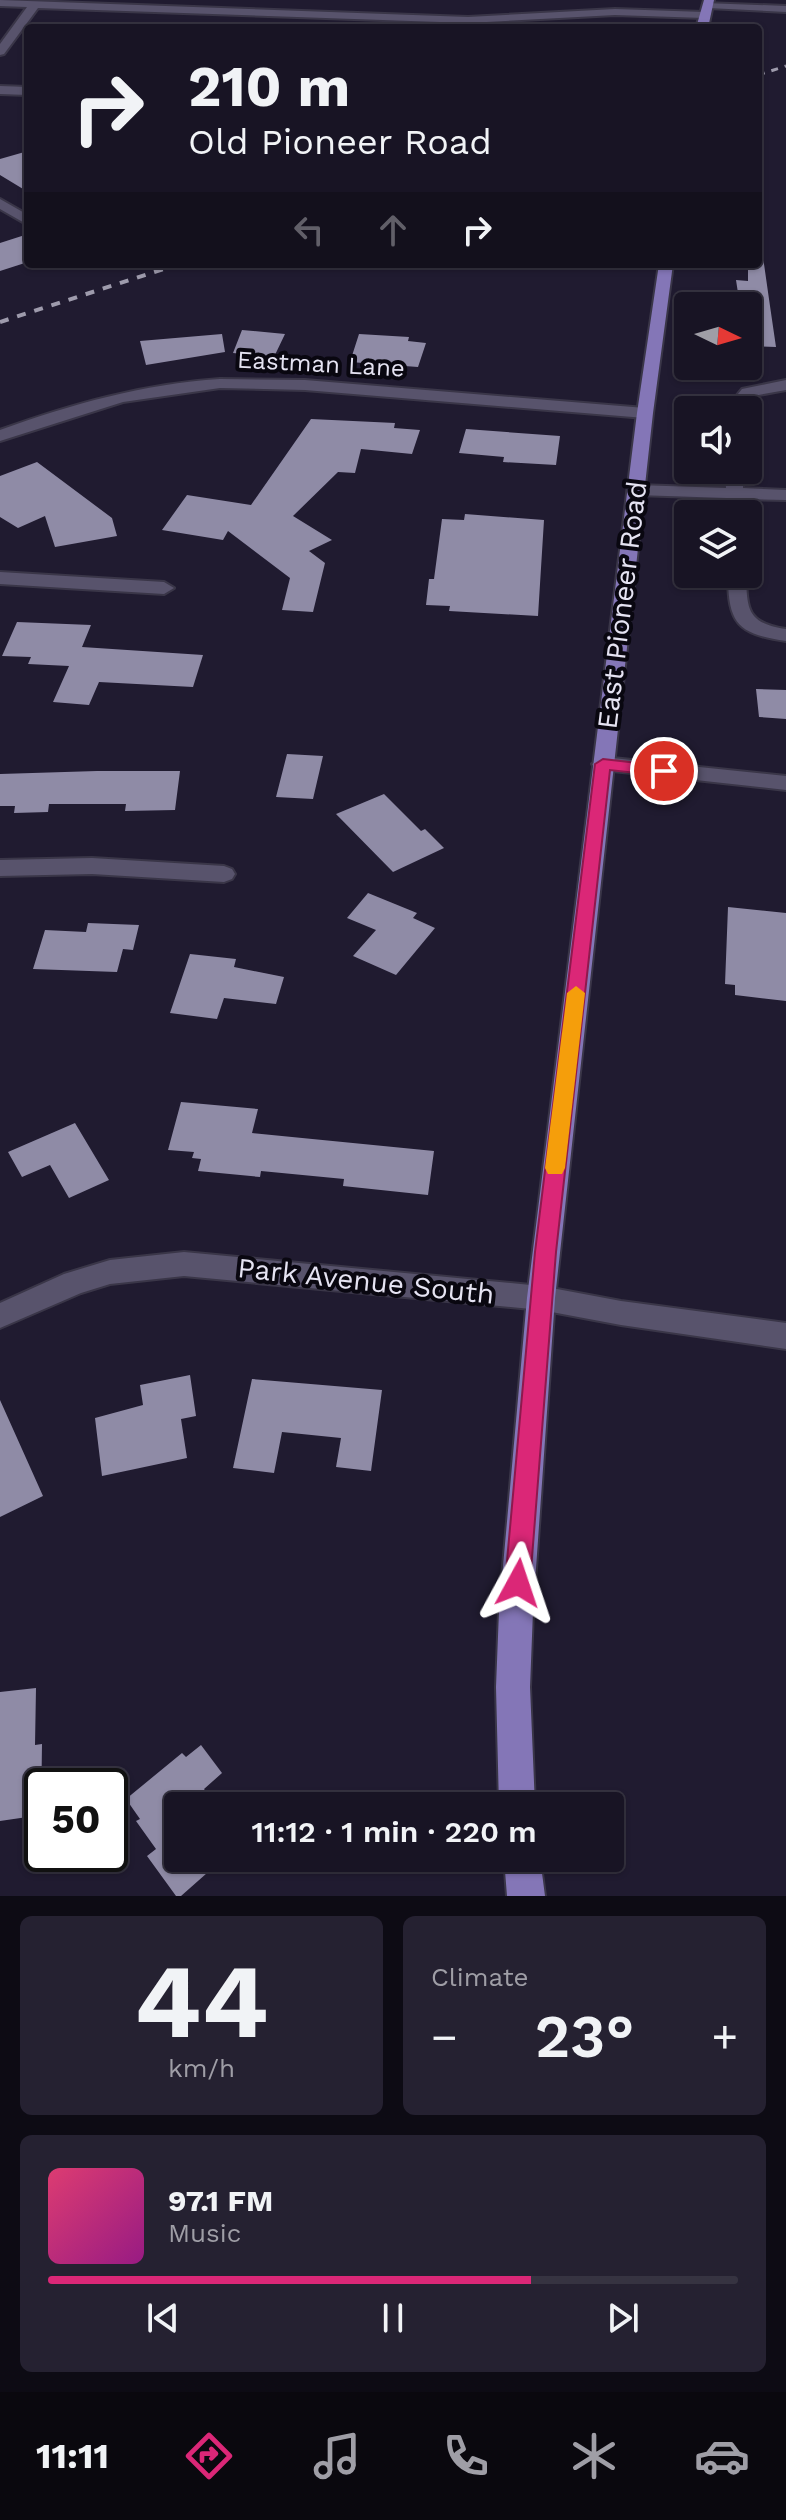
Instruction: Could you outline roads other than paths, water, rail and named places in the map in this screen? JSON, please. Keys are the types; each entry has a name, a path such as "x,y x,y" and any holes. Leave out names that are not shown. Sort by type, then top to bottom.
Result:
{"main road":[{"name":"East Pioneer Road","path":"517,1792 513,1687 516,1611 541,1298 645,413 665,268"},
{"path":"523,1872 526,1896"}],"street":[{"path":"402,0 402,18"},
{"path":"539,16 540,0"},
{"path":"0,52 36,2"},
{"path":"564,2 573,14"},
{"path":"0,3 468,20 615,12 706,12 763,4 786,9"},
{"path":"0,90 24,91"},
{"path":"0,203 23,222"},
{"name":"Eastman Lane","path":"0,436 68,411 124,396 178,387 233,383 298,384 645,413"},
{"path":"742,396 766,387 786,385"},
{"path":"735,484 735,500"},
{"path":"637,490 786,495"},
{"path":"0,578 164,588"},
{"path":"737,588 736,605 743,618 760,629 786,635"},
{"path":"603,764 786,783"},
{"path":"0,868 92,866 224,874"},
{"name":"Park Avenue South","path":"0,1316 86,1279 123,1269 172,1263 541,1298 621,1313 786,1336"}],"railway":[{"path":"762,74 786,66"},
{"path":"0,322 167,268"}]}
